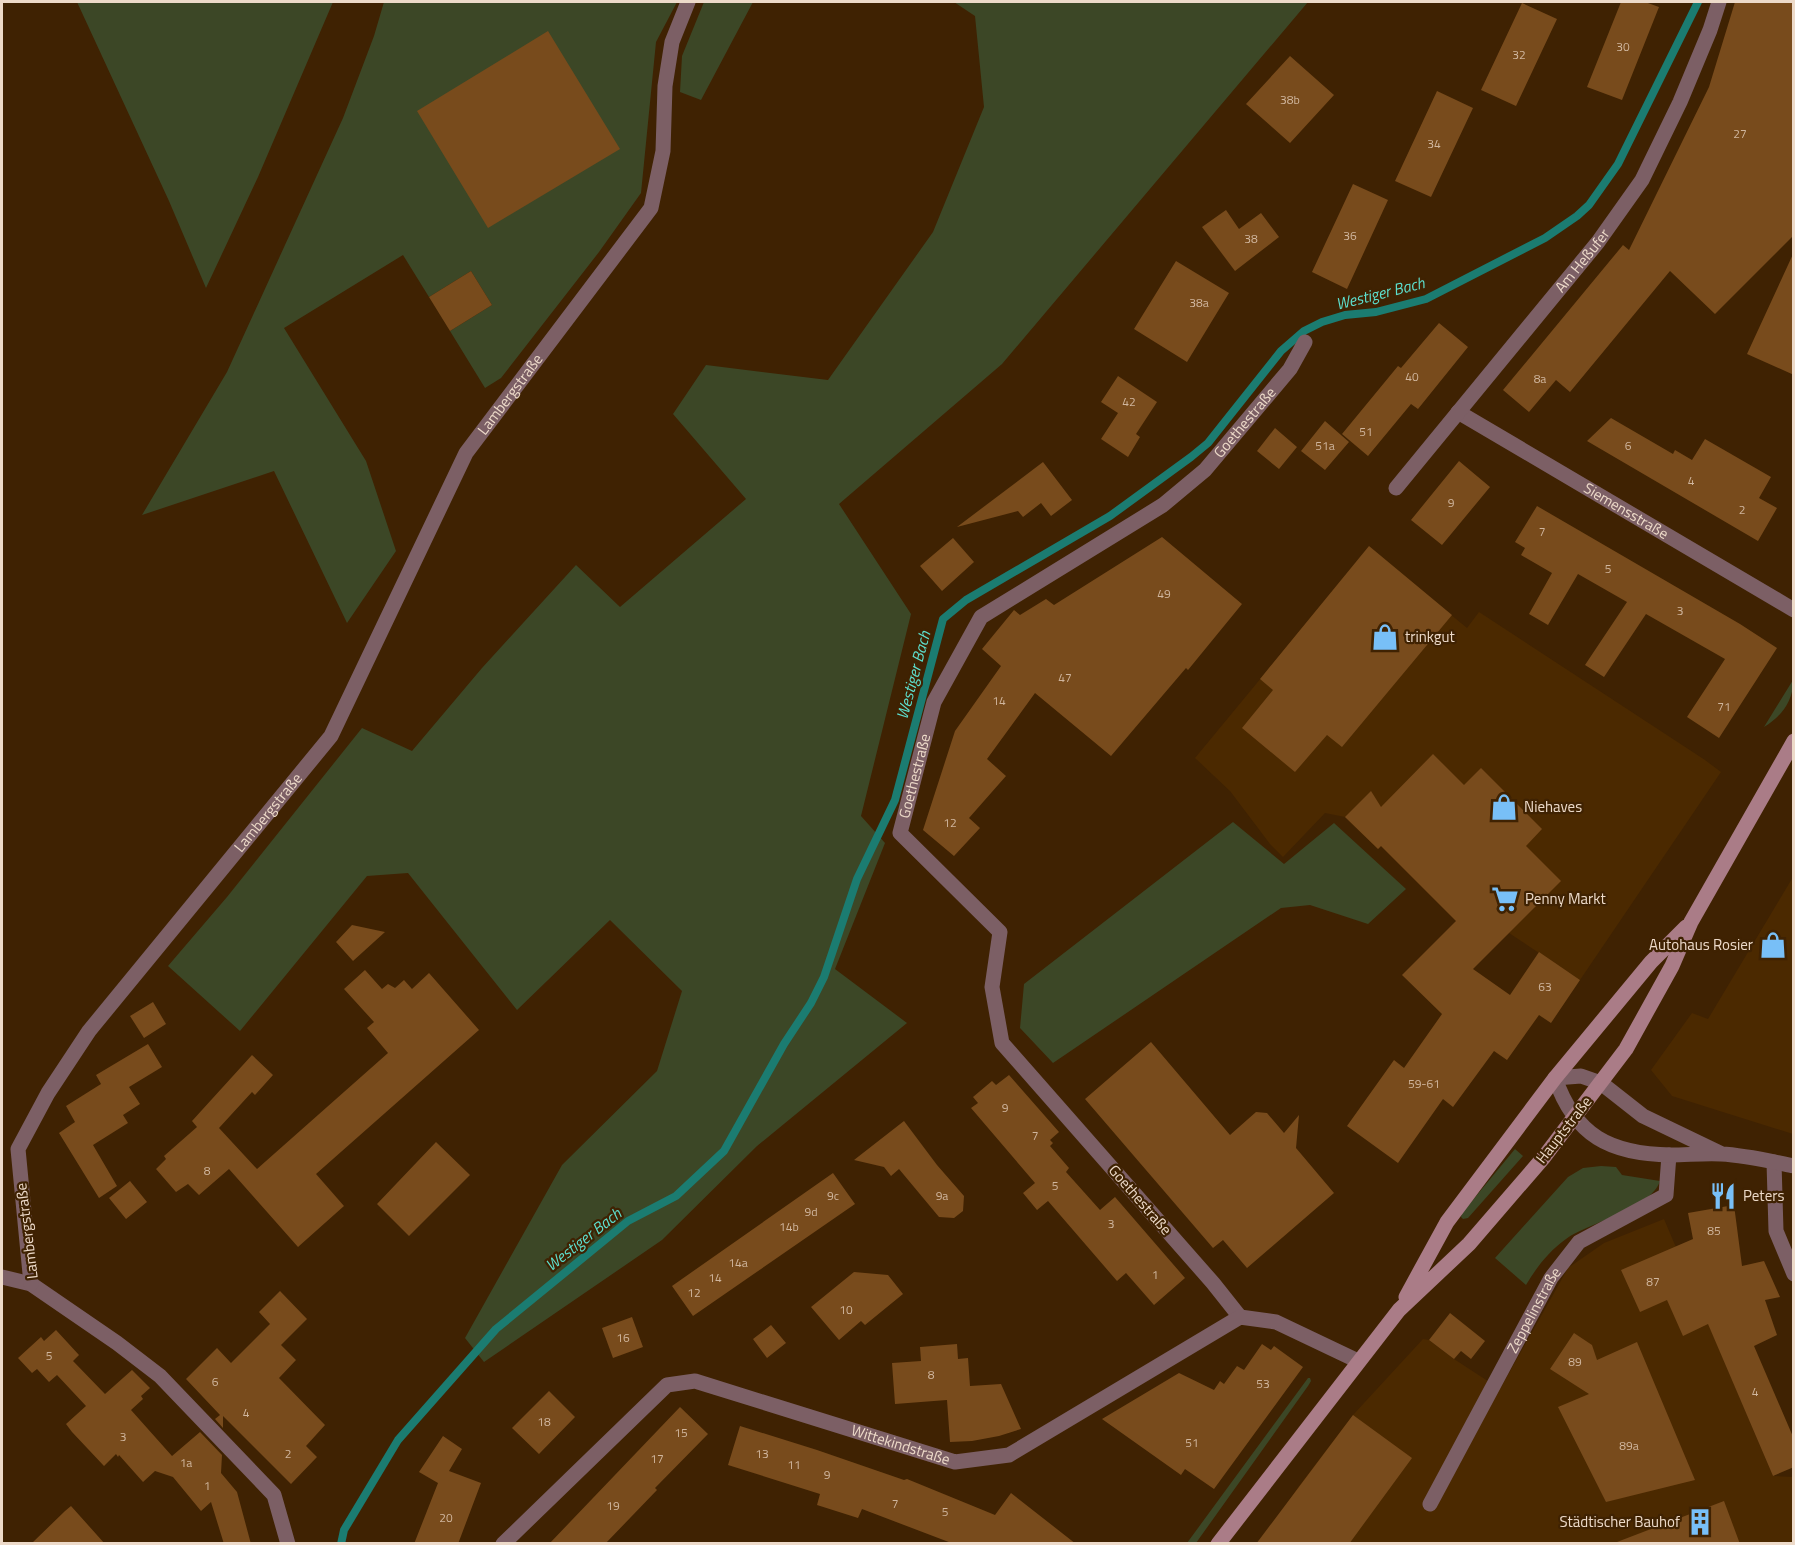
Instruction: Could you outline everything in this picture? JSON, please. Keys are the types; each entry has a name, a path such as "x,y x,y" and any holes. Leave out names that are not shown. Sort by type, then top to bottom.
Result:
{"main road":[{"name":"Hauptstraße","path":"1218,1544 1399,1310 1469,1244 1574,1119 1626,1049 1672,966 1691,922 1794,741"},
{"name":"Hauptstraße","path":"1399,1310 1447,1222 1555,1078 1651,962 1691,922"}],"street":[{"name":"Lambergstraße","path":"288,1544 274,1495 160,1376 117,1343 31,1284 18,1149 48,1093 89,1031 331,736 466,453 651,208 663,151 664,86 672,42 688,2"},
{"name":"Am Heßufer","path":"1396,488 1598,242 1642,180 1680,102 1719,2"},
{"name":"Goethestraße","path":"1240,1317 1213,1283 1002,1043 992,987 1000,932 900,833 934,702 981,617 1163,505 1205,470 1290,369 1305,342"},
{"name":"Siemensstraße","path":"1458,412 1794,610"},
{"path":"1722,1154 1643,1116 1601,1083 1581,1076 1555,1078 1562,1100 1574,1119 1589,1133 1607,1143 1633,1152 1669,1155 1722,1154 1794,1166"},
{"name":"Zeppelinstraße","path":"1430,1504 1551,1278 1579,1242 1666,1195 1669,1155"},
{"path":"1773,1162 1776,1231 1794,1274"},
{"path":"2,1277 31,1284"},
{"path":"1240,1317 1276,1322 1358,1361"},
{"name":"Wittekindstraße","path":"503,1544 668,1385 695,1381 955,1462 1009,1455 1240,1317"}],"shaded area":[{"path":"1369,547 1467,628 1479,612 1721,772 1580,980 1509,933 1488,953 1381,846 1378,849 1345,817 1325,813 1283,857 1270,844 1230,791 1195,758"},
{"name":"Autohaus Rosier","path":"1793,877 1793,1134 1672,1096 1651,1070 1692,1013 1708,1019"},
{"path":"1664,1219 1773,1476 1793,1477 1793,1543 1259,1544 1299,1486 1353,1415 1423,1339 1429,1340 1500,1389 1568,1268 1604,1243"}],"green space":[{"path":"77,2 333,2 258,177 206,288 169,201"},
{"path":"384,2 677,2 656,42 641,193 599,252 501,378 485,388 450,331 492,305 471,271 429,297 403,255 284,328 366,461 396,551 347,623 274,471 142,515 227,372 343,118 374,36"},
{"path":"704,2 753,2 701,100 680,92 682,56"},
{"path":"954,2 1308,2 1002,364 839,504 911,614 861,816 885,843 835,969 907,1023 757,1146 662,1240 484,1362 465,1338 562,1165 657,1071 682,991 610,920 517,1010 408,873 367,876 240,1031 168,966 227,897 362,728 412,751 482,668 576,565 620,607 746,499 673,414 706,365 828,380 933,232 984,107 975,16"},
{"path":"1793,680 1789,701 1776,718 1764,727"},
{"path":"1233,822 1284,864 1334,823 1406,889 1368,924 1310,905 1281,908 1053,1063 1020,1028 1024,984"},
{"path":"1515,1149 1523,1156 1468,1218 1463,1219 1462,1213"},
{"path":"1616,1167 1622,1175 1660,1181 1654,1191 1633,1207 1566,1239 1543,1260 1526,1285 1495,1258 1568,1177 1583,1168"},
{"path":"1308,1378 1311,1381 1308,1386 1196,1543 1187,1543"}],"building":[{"path":"1621,2 1645,2 1659,7 1622,100 1587,87"},
{"path":"1735,2 1794,2 1794,235 1715,314 1670,271 1570,392 1556,380 1529,412 1503,390 1623,245 1629,250 1709,87"},
{"path":"1522,3 1557,19 1516,106 1481,90"},
{"path":"548,31 620,149 488,228 417,111"},
{"path":"1290,56 1334,95 1290,143 1246,104"},
{"path":"1437,91 1473,108 1431,197 1395,181"},
{"path":"1353,184 1388,200 1347,289 1312,272"},
{"path":"1226,210 1239,229 1261,213 1279,237 1235,271 1202,227"},
{"path":"1794,252 1794,375 1747,354"},
{"path":"1176,261 1229,293 1187,362 1134,329"},
{"path":"471,271 492,305 450,331 429,297"},
{"path":"1439,323 1468,347 1418,409 1411,404 1368,456 1342,434 1398,366 1401,368"},
{"path":"1118,376 1157,402 1136,434 1140,437 1128,457 1101,439 1118,413 1101,402"},
{"path":"1611,418 1673,454 1675,450 1692,460 1705,439 1771,477 1759,498 1777,508 1758,541 1587,441"},
{"path":"1325,421 1349,442 1325,470 1301,451"},
{"path":"1275,428 1297,447 1279,469 1257,451"},
{"path":"1459,461 1490,487 1442,545 1411,520"},
{"path":"1043,462 1072,500 1051,516 1041,503 1023,517 1018,511 957,527"},
{"path":"1537,506 1740,624 1777,648 1719,738 1687,717 1725,659 1646,614 1604,677 1585,665 1627,602 1578,574 1548,625 1529,614 1552,573 1521,555 1525,548 1515,542"},
{"path":"1162,537 1242,604 1188,670 1186,668 1111,756 1035,693 987,759 1006,776 969,818 980,828 954,856 923,830 955,731 1001,666 982,649 1014,610 1020,615 1046,599 1054,605"},
{"path":"953,538 974,562 942,591 920,566"},
{"path":"1369,546 1452,615 1342,747 1327,735 1295,772 1242,728 1273,690 1260,679"},
{"path":"1433,754 1464,785 1481,768 1542,829 1526,846 1561,881 1473,969 1510,995 1539,952 1580,980 1551,1023 1539,1015 1507,1060 1494,1051 1453,1107 1443,1099 1398,1163 1347,1126 1394,1060 1404,1068 1442,1014 1402,975 1456,921 1381,846 1378,849 1345,817 1371,791 1381,807"},
{"path":"352,925 385,932 353,961 336,942"},
{"path":"365,970 382,989 388,984 395,988 404,980 412,989 429,973 479,1030 316,1174 344,1206 298,1247 229,1169 199,1195 188,1184 176,1192 156,1169 166,1159 164,1156 197,1127 192,1121 252,1055 273,1075 255,1095 252,1092 219,1128 257,1169 388,1053 367,1028 374,1022 344,989"},
{"path":"153,1002 166,1024 144,1038 130,1016"},
{"path":"1151,1042 1230,1135 1256,1112 1267,1113 1284,1133 1299,1115 1296,1148 1334,1193 1247,1268 1223,1240 1213,1248 1085,1099"},
{"path":"148,1044 162,1067 129,1087 140,1104 123,1115 128,1123 93,1145 117,1186 99,1198 59,1133 75,1122 66,1106 101,1084 96,1075"},
{"path":"1009,1075 1059,1132 1050,1140 1053,1143 1050,1146 1069,1168 1066,1172 1100,1210 1115,1197 1185,1278 1154,1305 1126,1273 1117,1281 1048,1201 1037,1210 1023,1193 1035,1183 971,1108 978,1103 973,1097 992,1081 996,1085"},
{"path":"904,1121 964,1196 963,1211 954,1218 939,1217 899,1169 891,1176 884,1167 854,1160"},
{"path":"436,1142 470,1175 409,1236 377,1204"},
{"path":"833,1173 855,1204 693,1316 672,1286"},
{"path":"130,1181 147,1202 126,1219 109,1198"},
{"path":"1734,1205 1742,1266 1764,1261 1780,1297 1765,1300 1777,1335 1754,1346 1794,1439 1794,1467 1773,1476 1708,1324 1683,1336 1667,1300 1640,1312 1621,1270 1693,1239 1688,1213"},
{"path":"854,1272 888,1275 903,1294 865,1325 861,1321 839,1340 811,1307"},
{"path":"280,1291 307,1319 281,1345 296,1360 279,1378 325,1425 306,1446 317,1457 291,1484 223,1416 223,1428 215,1419 220,1415 186,1379 217,1348 231,1363 270,1324 259,1312"},
{"path":"1450,1313 1485,1341 1471,1359 1461,1351 1454,1359 1429,1340"},
{"path":"632,1317 643,1347 613,1358 602,1328"},
{"path":"771,1325 786,1343 767,1358 753,1339"},
{"path":"56,1330 79,1355 73,1361 105,1394 132,1370 150,1388 141,1396 143,1399 131,1410 172,1456 200,1432 222,1455 221,1473 237,1492 251,1544 224,1544 211,1502 201,1511 173,1477 155,1471 143,1482 116,1454 104,1466 72,1432 66,1424 86,1406 57,1375 49,1382 37,1369 32,1373 18,1358 41,1337 44,1341"},
{"path":"1574,1333 1592,1345 1597,1360 1637,1342 1695,1480 1606,1502 1558,1407 1589,1394 1550,1369"},
{"path":"957,1344 958,1359 968,1358 970,1386 1001,1384 1021,1429 972,1441 950,1442 947,1400 895,1404 892,1363 921,1361 920,1347"},
{"path":"1262,1344 1271,1350 1274,1346 1303,1367 1214,1489 1185,1469 1181,1475 1102,1419 1179,1373 1214,1390 1220,1381 1224,1384 1237,1366 1244,1370"},
{"path":"549,1391 575,1417 539,1454 512,1428"},
{"path":"680,1407 708,1434 655,1488 657,1490 605,1544 549,1544"},
{"path":"1353,1415 1412,1458 1349,1544 1256,1544"},
{"path":"740,1426 904,1480 907,1479 995,1515 1011,1493 1076,1544 954,1544 862,1509 858,1518 817,1505 820,1494 728,1465"},
{"path":"443,1436 462,1449 449,1471 481,1483 458,1544 414,1544 438,1483 419,1472"},
{"name":"Städtischer Bauhof","path":"1724,1501 1740,1544 1617,1544 1617,1542"},
{"path":"71,1506 105,1544 31,1544 65,1511"}],"waterway":[{"name":"Westiger Bach","path":"341,1544 344,1530 398,1440 496,1329 628,1221 676,1196 724,1151 824,977 857,879 895,800 943,619 966,600 1110,516 1191,457 1208,443 1281,351 1304,331 1322,322 1345,315 1376,312 1426,299 1545,238 1577,216 1589,205 1618,164 1698,2"}],"place":[{"name":"trinkgut","path":"1385,637"},
{"name":"Niehaves","path":"1504,807"},
{"name":"Penny Markt","path":"1505,899"},
{"name":"Autohaus Rosier","path":"1773,945"},
{"name":"Peters","path":"1723,1196"},
{"name":"Städtischer Bauhof","path":"1700,1522"}]}
